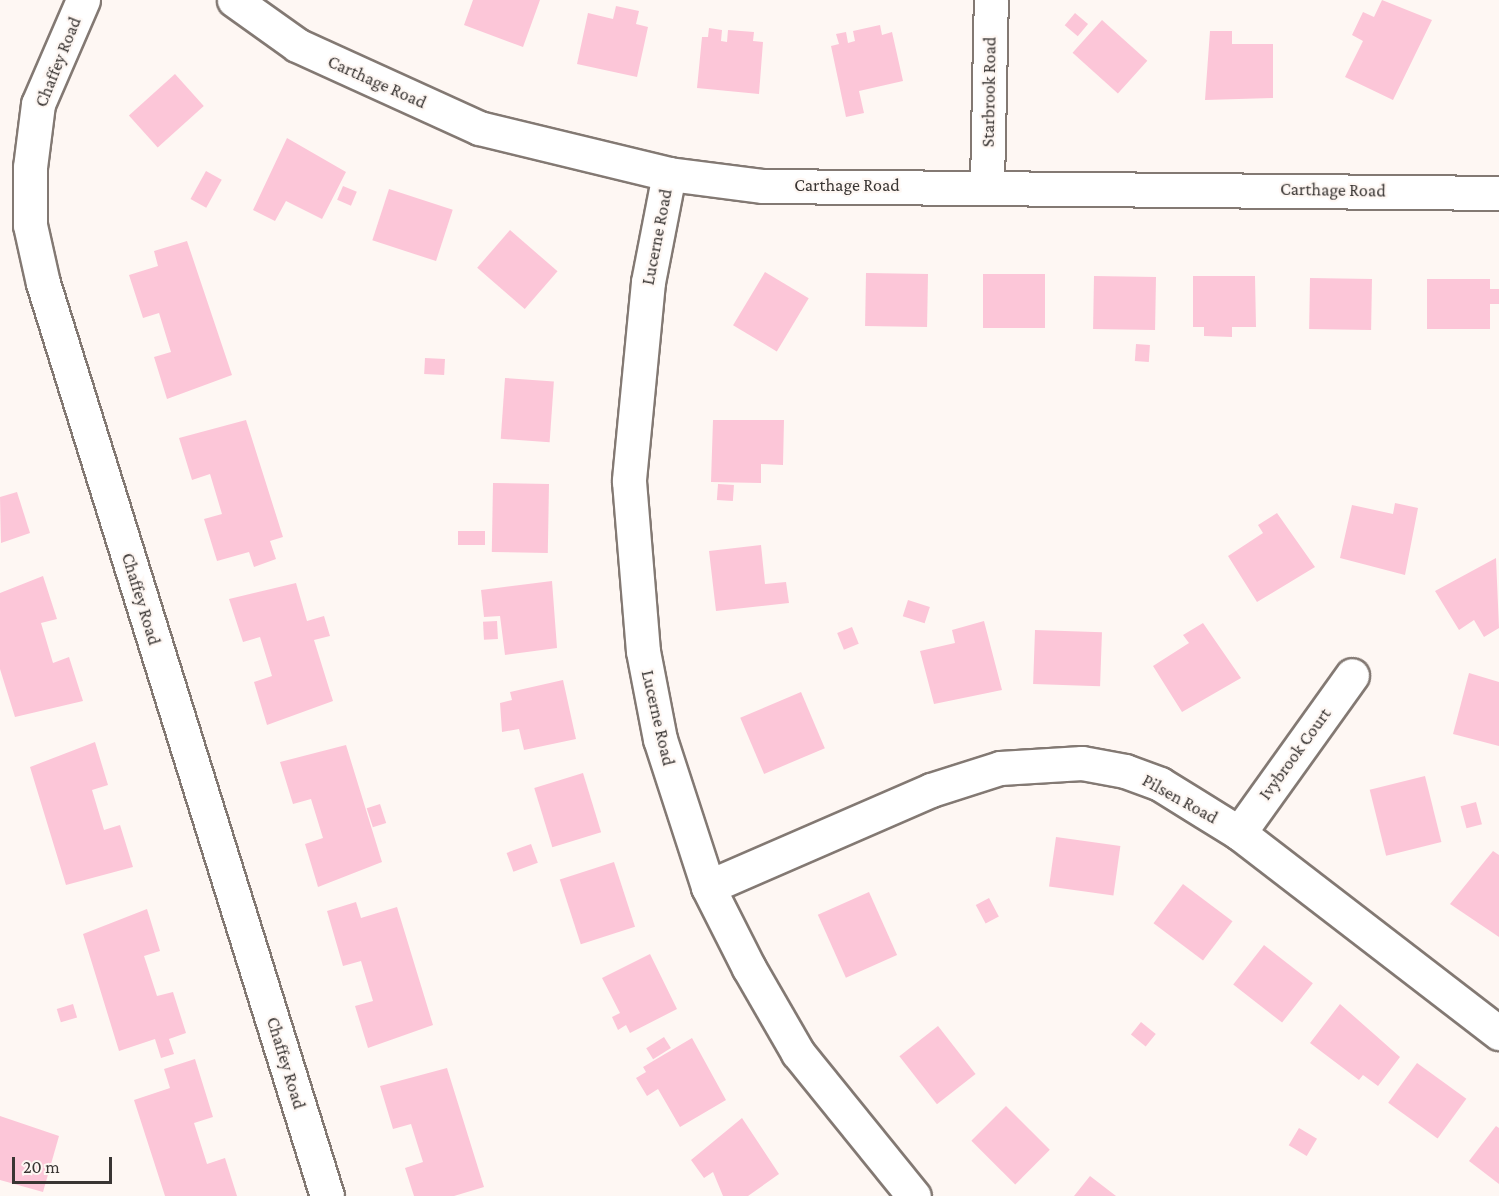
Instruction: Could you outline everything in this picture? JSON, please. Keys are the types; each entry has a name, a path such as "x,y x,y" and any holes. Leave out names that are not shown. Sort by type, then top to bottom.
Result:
{"street":[{"name":"Chaffey Road","path":"83,0 38,104 30,167 30,225 43,282 327,1196"},
{"name":"Carthage Road","path":"234,0 297,45 480,128 669,174 763,186 987,184 1499,193"},
{"name":"Starbrook Road","path":"987,184 991,0"},
{"name":"Lucerne Road","path":"669,174 634,395 629,481 634,570 660,740 708,887 798,1053 914,1196"},
{"name":"Ivybrook Court","path":"1239,833 1352,675"},
{"name":"Pilsen Road","path":"708,887 931,790 1000,768 1043,763 1082,763 1133,774 1160,784 1239,833 1499,1034"}],"building":[{"path":"473,0 540,0 523,47 464,25"},
{"path":"1382,0 1432,20 1393,100 1345,77 1363,41 1352,35 1363,12 1374,17"},
{"path":"616,6 639,11 636,24 648,27 637,77 577,64 588,13 613,19"},
{"path":"1075,13 1088,24 1078,36 1065,25"},
{"path":"1102,20 1147,61 1118,94 1073,53"},
{"path":"880,25 882,35 892,32 903,81 859,91 864,113 846,117 831,46 839,44 836,34 846,32 848,43 855,41 853,31"},
{"path":"709,28 722,30 721,41 727,42 728,30 754,32 753,41 763,42 759,94 697,88 702,37 708,37"},
{"path":"1210,31 1232,31 1232,44 1273,44 1273,98 1205,100"},
{"path":"175,74 204,106 158,147 129,115"},
{"path":"287,138 346,172 322,219 286,201 275,221 253,210"},
{"path":"206,171 222,180 206,208 190,199"},
{"path":"343,186 357,192 351,206 337,200"},
{"path":"389,189 453,210 436,261 372,240"},
{"path":"510,230 558,271 525,309 477,268"},
{"path":"187,241 232,375 167,399 154,357 171,352 159,313 143,318 129,275 158,266 154,251"},
{"path":"765,272 809,298 777,351 733,325"},
{"path":"866,273 928,274 927,327 865,326"},
{"path":"983,274 1045,274 1045,328 983,328"},
{"path":"1094,276 1156,277 1155,330 1093,329"},
{"path":"1193,276 1255,276 1256,327 1232,327 1232,337 1204,336 1204,327 1193,327"},
{"path":"1310,278 1372,279 1371,330 1309,329"},
{"path":"1427,279 1490,279 1490,289 1499,289 1499,304 1490,304 1490,329 1427,329"},
{"path":"1136,344 1150,345 1149,362 1135,361"},
{"path":"425,358 445,359 444,375 424,374"},
{"path":"505,378 554,381 550,442 501,439"},
{"path":"246,420 283,537 270,541 276,559 254,567 249,552 217,561 204,519 222,514 210,474 192,480 179,438"},
{"path":"713,420 784,420 783,465 761,464 761,483 711,482"},
{"path":"493,483 549,484 548,553 492,552"},
{"path":"718,484 734,485 733,501 717,500"},
{"path":"17,492 30,533 1,543 0,497"},
{"path":"1395,503 1418,508 1405,575 1340,558 1352,505 1393,514"},
{"path":"1277,513 1315,567 1257,602 1228,556 1263,533 1258,525"},
{"path":"458,531 485,531 485,545 458,545"},
{"path":"761,545 765,584 786,582 789,603 716,611 709,551"},
{"path":"1496,558 1499,628 1484,637 1474,620 1459,630 1435,591"},
{"path":"43,576 57,619 41,623 53,663 69,657 83,701 15,717 0,669 0,593"},
{"path":"552,581 557,648 505,655 500,616 484,617 481,590"},
{"path":"296,583 307,621 324,616 330,636 314,640 333,701 267,725 254,682 272,676 260,637 243,642 229,599"},
{"path":"908,600 930,607 925,623 903,616"},
{"path":"497,621 498,639 484,640 483,622"},
{"path":"984,621 1002,690 934,704 920,651 955,643 952,630"},
{"path":"1203,623 1241,678 1182,712 1153,666 1189,643 1183,635"},
{"path":"852,627 859,644 844,650 837,633"},
{"path":"1035,630 1102,632 1100,686 1033,684"},
{"path":"1469,673 1499,682 1499,746 1453,734"},
{"path":"563,680 576,739 524,750 519,729 502,732 500,703 512,700 510,692"},
{"path":"801,692 825,748 764,774 740,718"},
{"path":"95,742 108,785 92,790 104,830 120,825 133,867 66,885 30,767"},
{"path":"346,745 382,862 318,887 305,844 323,838 311,799 293,804 280,762"},
{"path":"583,773 601,832 552,847 534,788"},
{"path":"1425,776 1441,842 1386,856 1370,790"},
{"path":"1476,802 1482,824 1466,828 1461,806"},
{"path":"380,804 386,823 373,827 367,808"},
{"path":"1056,837 1120,846 1113,896 1049,887"},
{"path":"531,844 538,863 513,872 507,853"},
{"path":"1493,851 1499,855 1499,937 1450,904"},
{"path":"614,862 635,927 581,944 560,880"},
{"path":"1183,884 1233,921 1203,960 1154,923"},
{"path":"869,892 897,955 846,978 818,915"},
{"path":"989,898 999,917 986,924 976,905"},
{"path":"356,902 361,918 397,907 433,1025 368,1048 355,1006 373,1001 361,961 343,966 327,911"},
{"path":"147,909 160,951 144,956 157,996 173,992 186,1033 169,1039 174,1054 161,1058 155,1039 119,1051 83,934"},
{"path":"1264,945 1313,983 1282,1023 1233,984"},
{"path":"650,954 677,1009 630,1033 626,1025 618,1030 612,1017 620,1013 602,978"},
{"path":"73,1004 77,1017 61,1022 57,1009"},
{"path":"1340,1004 1400,1057 1378,1086 1363,1075 1359,1080 1310,1043"},
{"path":"1141,1022 1156,1034 1146,1046 1131,1034"},
{"path":"938,1026 976,1074 937,1104 899,1056"},
{"path":"664,1037 671,1048 653,1059 646,1048"},
{"path":"692,1038 726,1100 680,1127 658,1089 647,1096 636,1078 646,1072 643,1067"},
{"path":"195,1059 213,1117 194,1123 207,1164 225,1158 237,1196 165,1196 134,1100 170,1088 164,1069"},
{"path":"1417,1063 1466,1099 1438,1138 1388,1103"},
{"path":"447,1068 484,1187 454,1196 414,1196 405,1168 423,1162 411,1124 393,1129 380,1086"},
{"path":"1006,1106 1050,1150 1015,1184 971,1141"},
{"path":"0,1116 59,1136 43,1192 0,1180"},
{"path":"742,1118 779,1174 748,1196 723,1196 713,1172 704,1178 691,1160"},
{"path":"1496,1126 1499,1128 1499,1184 1469,1161"},
{"path":"1299,1128 1317,1139 1307,1156 1289,1145"},
{"path":"1090,1176 1116,1196 1074,1196"}]}
